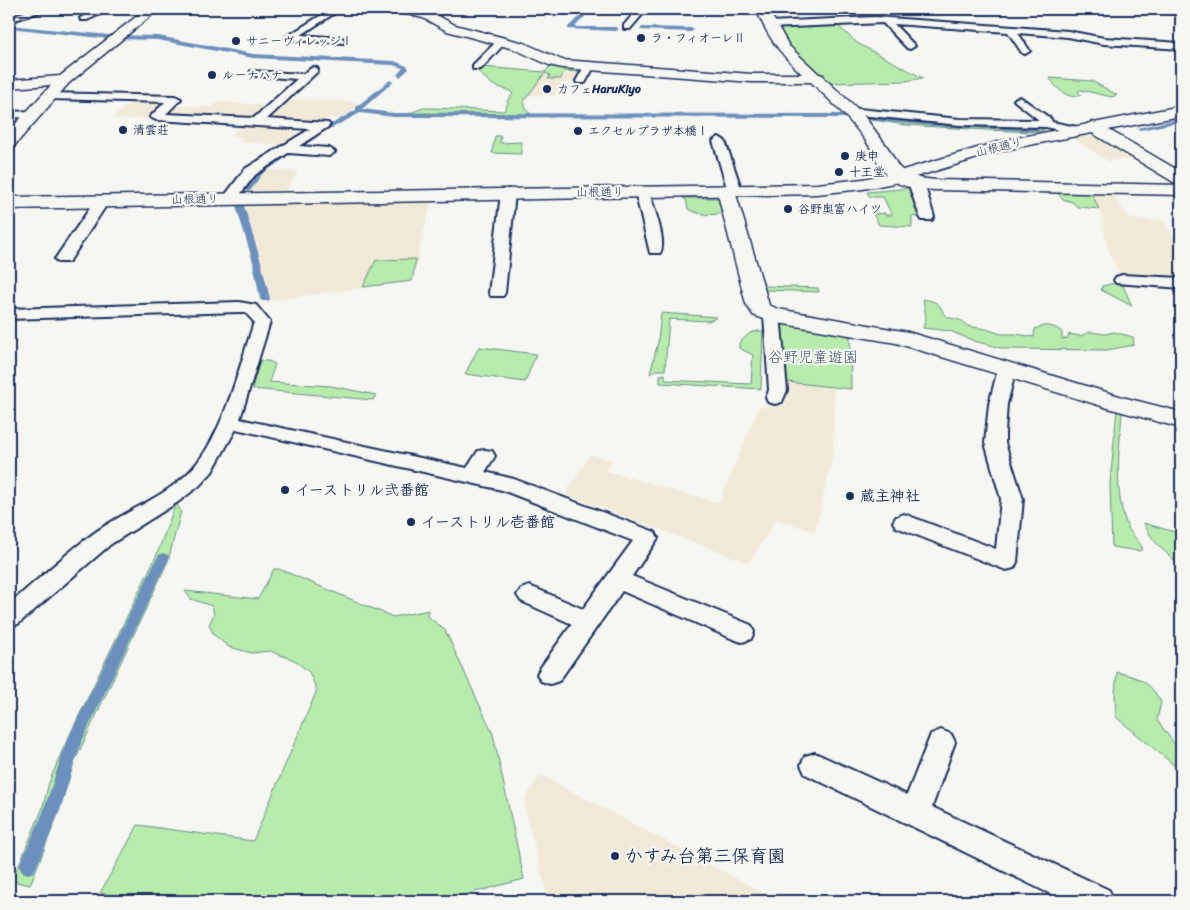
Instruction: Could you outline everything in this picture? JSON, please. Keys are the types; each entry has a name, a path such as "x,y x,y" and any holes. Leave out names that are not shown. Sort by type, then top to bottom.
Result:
{"street":[{"path":"9,141 64,80 153,9"},
{"path":"404,9 427,15 451,28 519,46 554,62 752,78 818,78"},
{"path":"762,9 769,25 784,49 818,78 854,115 880,148 890,169 899,177 917,183 935,185 1181,190"},
{"path":"9,84 64,80"},
{"name":"山根通り","path":"9,203 833,188 899,177 989,149 1181,110"},
{"path":"1086,129 1181,179"},
{"path":"730,191 757,304 761,310 772,315 900,337 1117,403 1181,420"}],"lane":[{"path":"9,19 44,9"},
{"path":"84,18 108,9"},
{"path":"338,9 291,37 341,41"},
{"path":"627,27 641,12 653,16"},
{"path":"769,25 908,19 1068,34 1104,40 1181,46"},
{"path":"886,21 910,46"},
{"path":"1011,30 1025,51"},
{"path":"477,67 502,41"},
{"path":"581,81 589,66"},
{"path":"254,73 310,74 257,122"},
{"path":"49,96 175,100 156,117 326,124 250,172 230,198"},
{"path":"1020,100 1047,122 1046,124"},
{"path":"9,115 34,114"},
{"path":"854,115 1006,124 1046,124 1086,129"},
{"path":"719,141 730,191"},
{"path":"284,149 329,152"},
{"path":"917,183 927,217"},
{"path":"642,192 655,239 655,250"},
{"path":"497,293 508,193"},
{"path":"63,259 102,201"},
{"path":"1122,280 1181,283"},
{"path":"9,314 250,308 262,322 229,422 206,466 194,479 166,501 103,538 9,617"},
{"path":"772,315 778,390 775,398"},
{"path":"904,522 1006,562 1012,500 995,443 995,432 998,404 1007,369"},
{"path":"229,422 506,484 647,538 550,674"},
{"path":"472,476 485,456"},
{"path":"617,579 742,632"},
{"path":"529,595 588,621"},
{"path":"915,813 941,742"},
{"path":"816,765 1098,901"}],"shaded area":[{"path":"552,64 579,70 574,83 563,83 555,96 529,95"},
{"path":"289,100 358,102 351,112 340,119 329,118 309,122 275,120 271,116"},
{"path":"132,101 160,102 164,104 147,119 112,119"},
{"path":"218,102 268,105 256,116 246,118 170,114 167,112 173,106 211,107"},
{"path":"244,124 295,127 298,135 283,145 238,142 243,137 229,136"},
{"path":"1085,136 1101,138 1136,159 1108,161 1072,138"},
{"path":"266,170 298,171 286,191 248,191 261,173"},
{"path":"1091,192 1116,193 1115,199 1131,219 1164,221 1181,250 1181,280 1121,277 1107,247 1102,217"},
{"path":"431,201 412,281 269,301 261,261 242,205"},
{"path":"787,382 834,387 833,456 815,531 776,520 749,563 565,494 590,454 612,460 606,471 719,503 759,407 785,405"},
{"name":"かすみ台第三保育園","path":"541,775 779,901 549,901 525,810 525,798"}],"green space":[{"path":"836,24 857,43 923,78 906,81 829,83 790,48 778,26"},
{"path":"552,64 578,68 579,72 564,71 561,79 548,79 550,75 545,73 524,101 526,110 531,114 410,113 423,108 504,111 508,103 507,101 513,94 510,91 493,85 478,72 481,67 545,72"},
{"path":"1050,78 1092,81 1117,95 1112,97 1081,90 1078,92 1081,95 1067,95"},
{"path":"866,119 944,126 1039,131 1042,130 1039,126 1047,127 1044,130 1035,132 986,130 906,125"},
{"path":"495,136 501,136 500,143 521,142 521,154 492,153"},
{"path":"911,188 921,218 912,216 912,227 879,225 873,214 885,213 885,215 892,215 883,197 870,197 867,192"},
{"path":"1055,191 1091,192 1099,209 1078,207 1072,202 1063,199"},
{"path":"683,198 720,198 724,212 711,215 696,212 688,209 686,200"},
{"path":"416,259 412,281 363,287 376,260"},
{"path":"1122,283 1132,306 1101,290 1102,286"},
{"path":"764,286 818,288 819,292 765,290"},
{"path":"923,299 936,303 945,315 962,321 967,326 1001,334 1034,337 1035,329 1049,326 1062,332 1062,339 1068,338 1069,334 1080,336 1090,332 1105,334 1114,332 1133,337 1134,345 1107,350 1005,349 974,341 950,331 923,328 926,317"},
{"path":"661,313 717,317 709,321 669,319 665,370 655,370 650,374 658,342"},
{"name":"谷野児童遊園","path":"781,323 854,335 850,337 851,389 787,382"},
{"path":"763,331 761,389 660,383 660,375 665,374 665,380 751,384 753,355 739,348 739,343 750,333"},
{"path":"479,347 536,354 525,382 465,374"},
{"path":"260,361 269,361 275,364 269,382 331,386 376,395 373,400 252,389"},
{"path":"1117,410 1122,411 1118,482 1122,509 1127,527 1143,549 1139,551 1112,547 1110,484"},
{"path":"176,503 181,511 168,561 73,765 60,809 30,885 12,881 42,810 49,783 62,751 157,554","holes":["168,555 86,731 80,731 64,770 51,815 29,867 25,868 47,815 60,770 77,731 160,556"]},
{"path":"1144,523 1181,534 1181,565 1160,547"},
{"path":"274,569 279,569 393,617 429,610 426,615 445,630 493,734 524,879 442,901 165,901 100,893 138,825 253,841 317,690 309,672 294,660 270,651 252,653 229,647 214,635 209,625 214,614 212,606 191,599 185,591 258,599"},
{"path":"1117,672 1143,681 1157,695 1161,702 1157,720 1181,751 1181,771 1116,717 1115,694"}],"waterway":[{"path":"9,22 55,9"},
{"path":"527,9 573,12"},
{"path":"1017,9 1068,12"},
{"path":"586,13 570,28 616,29"},
{"path":"9,26 109,37 158,38 253,56 394,63 405,67 406,69 400,75"},
{"path":"642,29 691,30"},
{"path":"359,111 358,108 390,82"},
{"path":"330,127 359,111"},
{"path":"359,111 394,115 845,116 935,124 1037,129"},
{"path":"1140,128 1181,120"},
{"path":"303,144 317,135"},
{"path":"247,189 259,172 283,157"},
{"path":"240,206 257,262 265,299"},
{"path":"28,866 50,815 73,743 86,720 163,558"}],"place":[{"name":"ラ・フィオーレⅡ","path":"641,38"},
{"name":"サニーヴィレッジⅠ","path":"236,41"},
{"name":"ルーナハナ","path":"212,75"},
{"name":"カフェHaruKiyo","path":"547,89"},
{"name":"清雲荘","path":"123,130"},
{"name":"エクセルプラザ本橋Ⅰ","path":"578,131"},
{"name":"庚申","path":"845,156"},
{"name":"十王堂","path":"839,172"},
{"name":"谷野奥富ハイツ","path":"788,209"},
{"name":"イーストリル弐番館","path":"285,490"},
{"name":"蔵主神社","path":"850,496"},
{"name":"イーストリル壱番館","path":"411,522"},
{"name":"かすみ台第三保育園","path":"615,856"}]}
